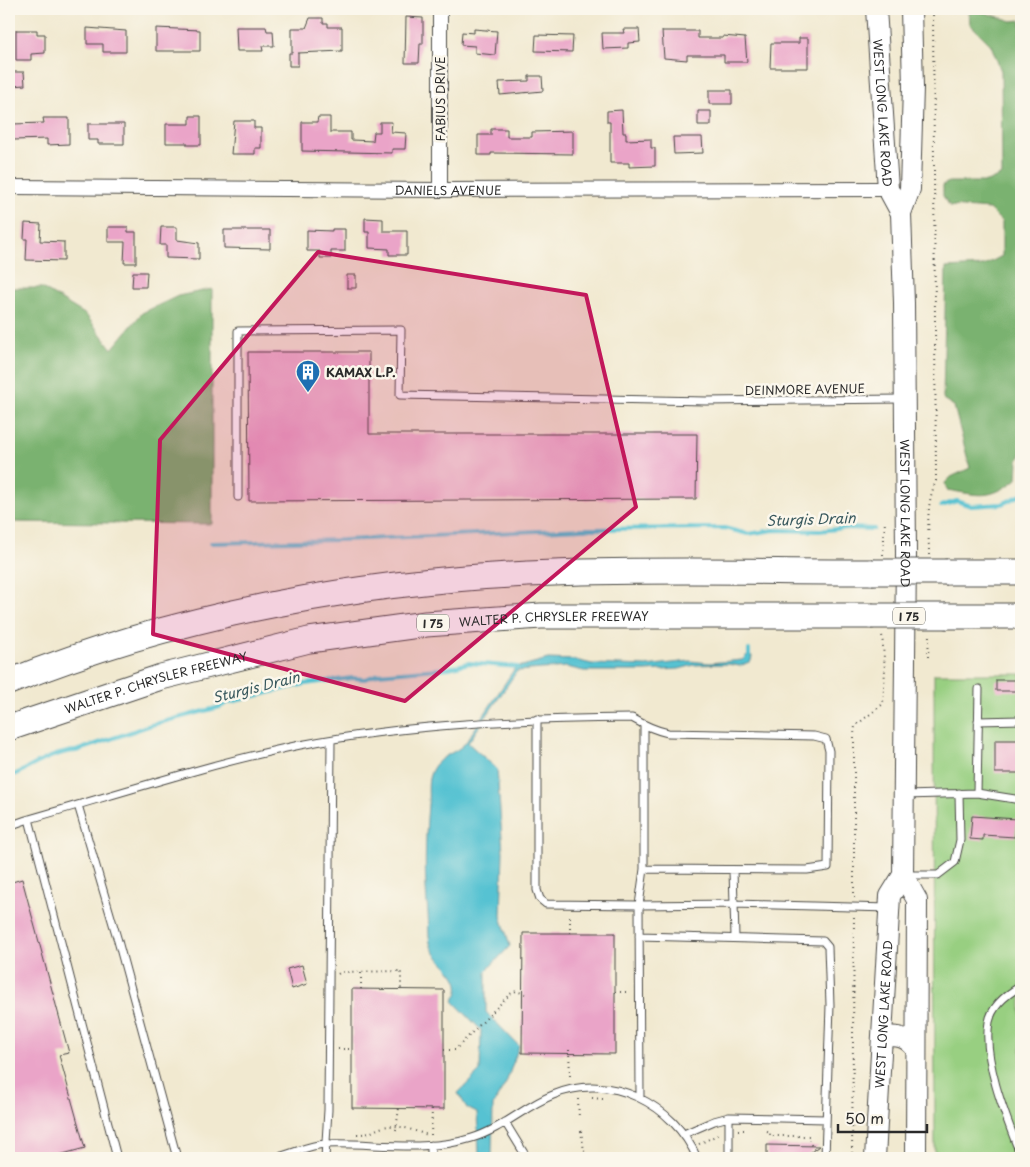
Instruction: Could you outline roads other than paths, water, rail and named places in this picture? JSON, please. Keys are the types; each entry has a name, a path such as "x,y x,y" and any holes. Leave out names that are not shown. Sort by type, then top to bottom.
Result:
{"highway":[{"path":"9,682 70,658 275,603 425,582 554,573 877,564 947,572 1021,572"},
{"name":"WALTER P. CHRYSLER FREEWAY","path":"9,728 161,677 309,640 426,624 541,616 876,625 947,616 1021,616"},
{"path":"9,664 70,658"}],"main road":[{"name":"WEST LONG LAKE ROAD","path":"876,9 888,189 901,213"},
{"path":"900,9 902,30 912,61"},
{"name":"WEST LONG LAKE ROAD","path":"911,9 913,87 910,189 901,213 905,399 904,875 917,900 916,1158"},
{"path":"881,91 898,94 908,93 913,87"},
{"name":"WEST LONG LAKE ROAD","path":"875,1158 890,896 904,875"},
{"path":"882,1038 898,1036 905,1038 916,1049"}],"street":[{"name":"FABIUS DRIVE","path":"440,9 440,190"},
{"name":"DANIELS AVENUE","path":"9,187 440,190 888,189"}],"lane":[{"name":"DEINMORE AVENUE","path":"238,496 238,331 401,330 400,395 706,401 905,399"},
{"path":"977,793 979,689"},
{"path":"9,826 195,771 300,745 453,725 537,719 632,718 644,725 668,733 814,736 826,739 829,751 828,867 807,870 644,869"},
{"path":"537,719 537,890 540,898 546,904 735,904 889,908"},
{"path":"978,721 1021,720"},
{"path":"640,1097 639,905 644,869 644,725"},
{"path":"325,1158 324,1144 328,1110 331,741"},
{"path":"904,875 938,875 955,862 960,840 959,793"},
{"path":"905,795 977,793 1021,800"},
{"path":"78,805 118,941 177,1158"},
{"path":"29,819 117,1158"},
{"path":"733,870 735,937"},
{"path":"639,936 816,939 823,941 828,947 830,1005 826,1119 822,1156"},
{"path":"1021,986 1003,996 989,1020 988,1044 997,1090 1021,1156"},
{"path":"273,1158 324,1144 431,1145 473,1138 502,1124 553,1094 574,1089 618,1090 640,1097 658,1108 684,1134 697,1158"},
{"path":"684,1134 728,1117 826,1119"},
{"path":"728,1117 729,1158"},
{"path":"502,1124 527,1158"},
{"path":"431,1145 431,1158"}],"water":[{"path":"747,655 752,656 751,661 740,666 728,664 694,665 679,669 646,671 584,671 566,667 517,671 468,743 497,769 503,852 501,916 510,946 486,971 486,1012 519,1046 506,1083 493,1105 492,1154 495,1158 472,1158 479,1153 477,1113 467,1108 458,1093 480,1071 481,1030 453,1001 458,992 458,985 451,971 433,951 430,943 425,859 429,782 433,768 466,742 515,668 548,659 575,660 592,664 646,666 690,661 709,663 742,660"}],"waterway":[{"name":"Sturgis Drain","path":"941,506 957,501 971,506 1002,504 1021,495"},
{"path":"211,543 342,540 583,529 724,528 748,534 774,530 874,529"},
{"name":"Sturgis Drain","path":"749,650 749,655"},
{"name":"Sturgis Drain","path":"9,777 58,754 76,751 151,725 220,707 227,703 305,684 352,678 365,679 378,674 449,668 469,663 518,667"}],"place":[{"name":"KAMAX L.P.","path":"308,393"}]}
